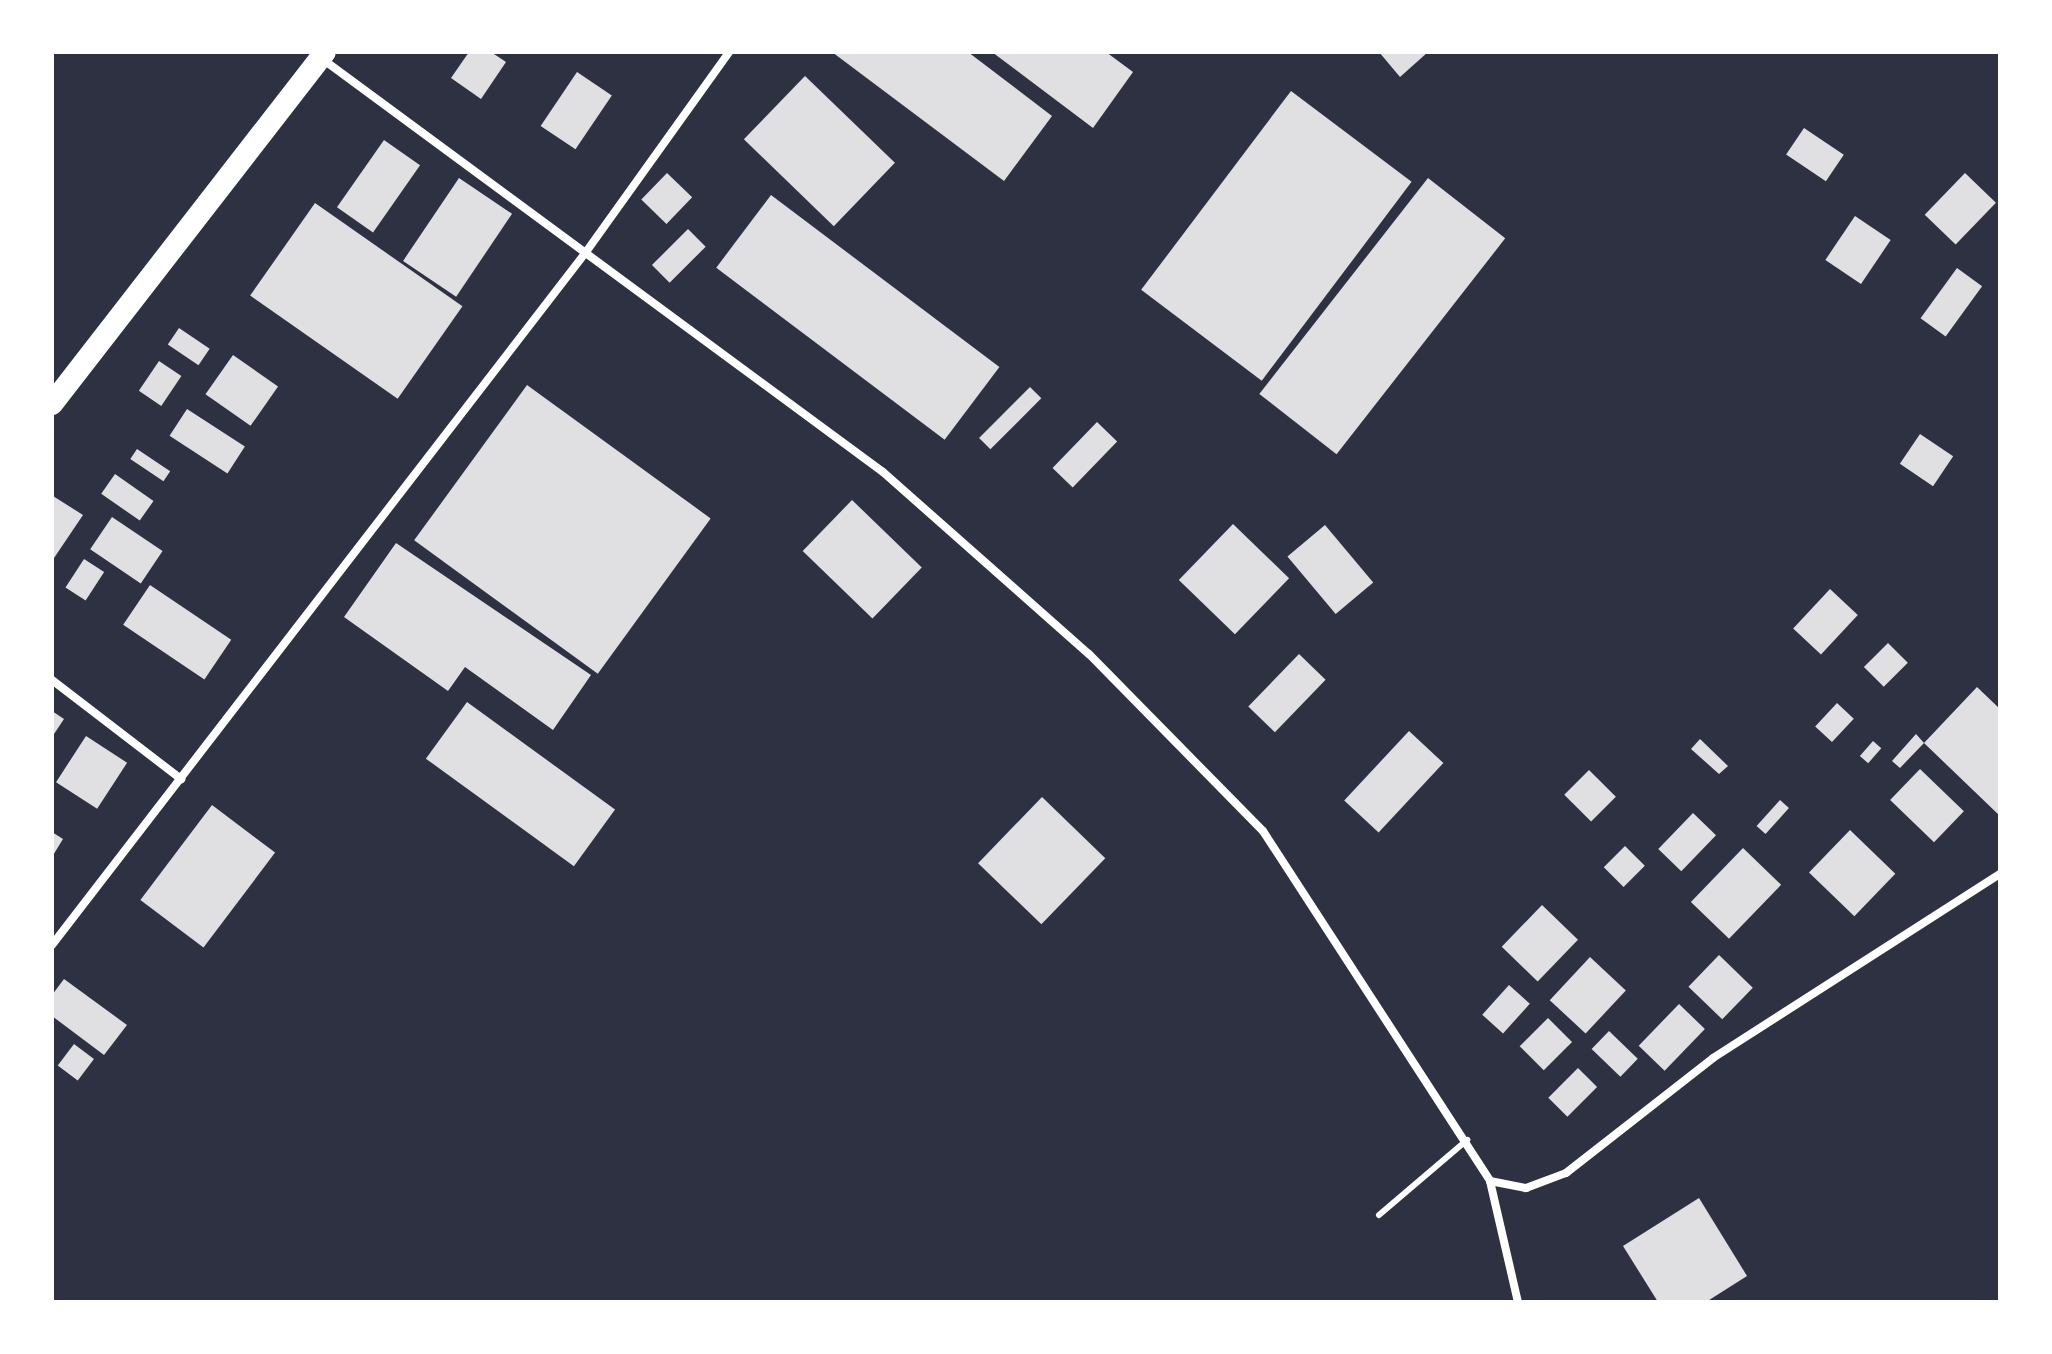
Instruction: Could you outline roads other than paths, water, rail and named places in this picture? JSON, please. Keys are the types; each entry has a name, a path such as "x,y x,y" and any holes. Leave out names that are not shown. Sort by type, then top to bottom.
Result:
{"highway":[{"path":"52,404 323,55"}],"street":[{"path":"52,945 586,252 729,52"},
{"path":"323,55 883,472 1089,654 1263,831 1467,1140 1490,1181 1518,1302"},
{"path":"52,680 181,779"},
{"path":"1490,1181 1526,1188 1566,1173 1713,1058 2000,874"}],"lane":[{"path":"1379,1215 1467,1140"}]}
